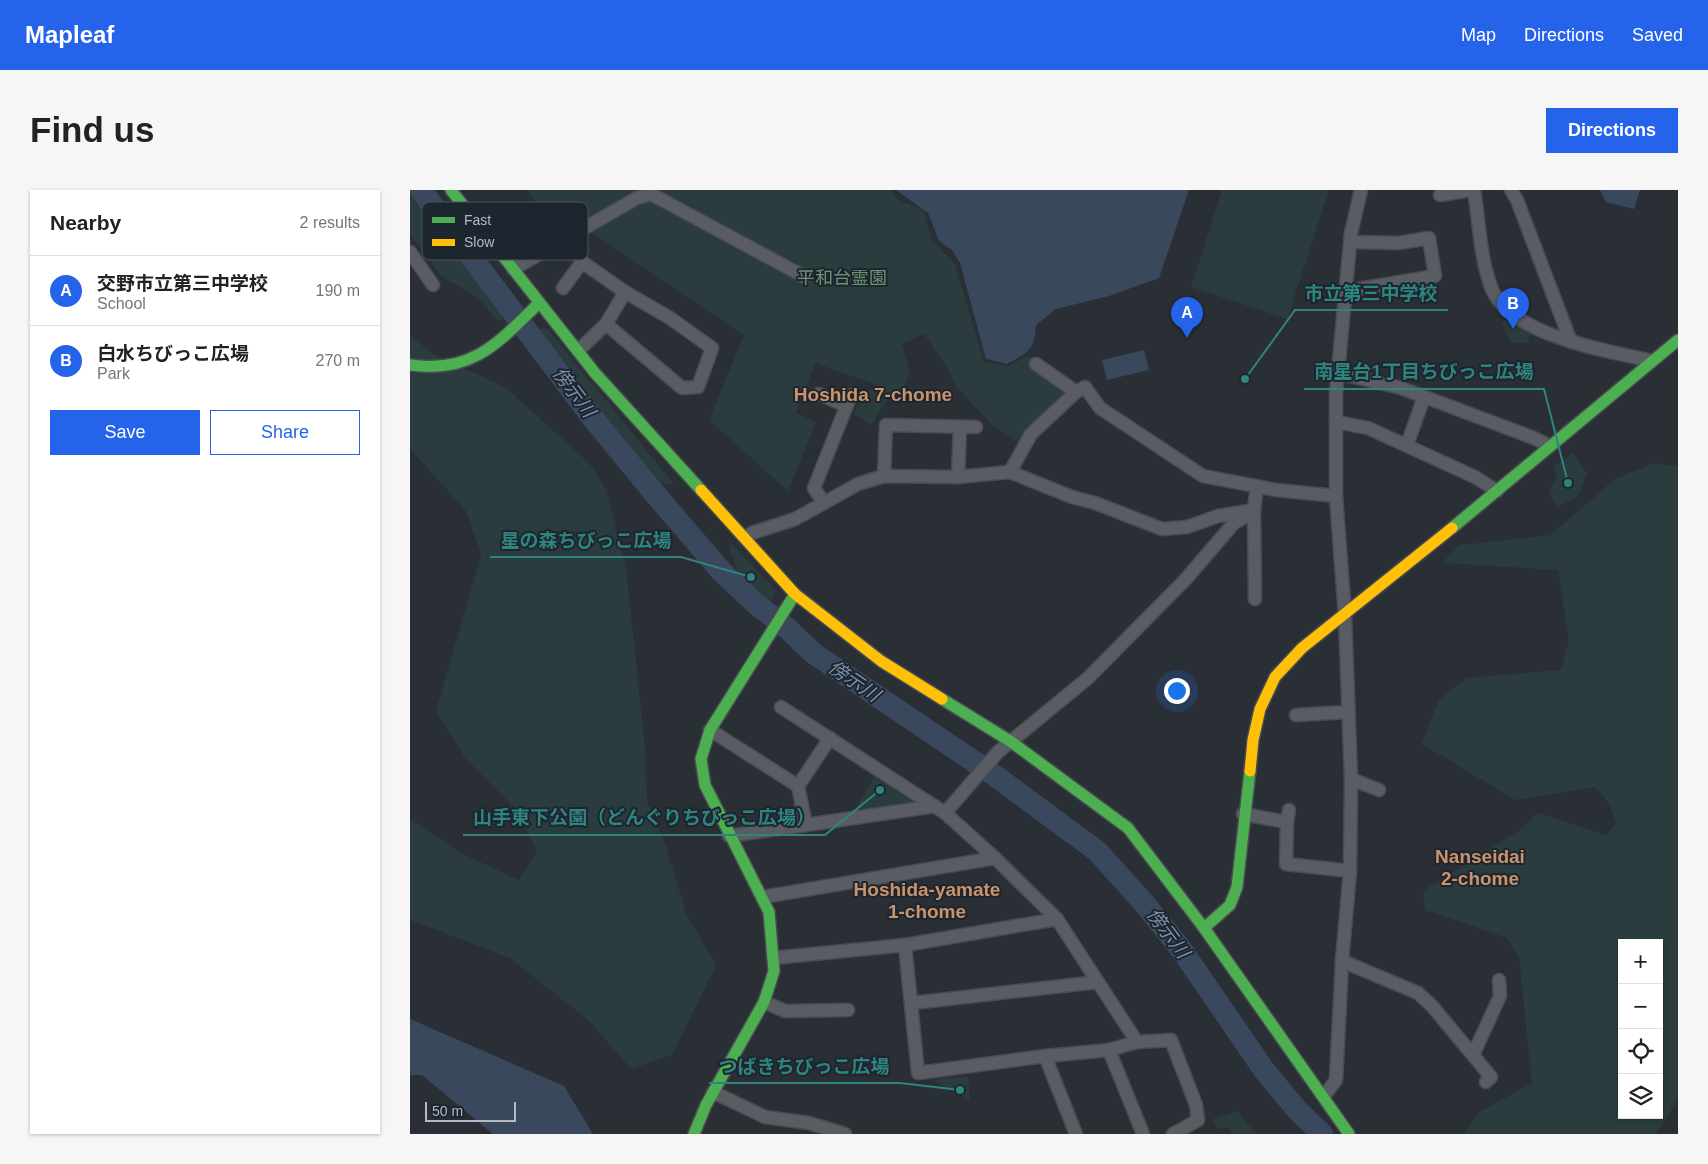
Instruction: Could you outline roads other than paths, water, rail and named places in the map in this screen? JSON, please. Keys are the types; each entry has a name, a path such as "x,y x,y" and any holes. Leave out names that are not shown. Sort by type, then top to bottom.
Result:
{"street":[{"path":"451,190 460,202"},
{"path":"1324,1096 1336,1080 1342,961 1350,871 1351,779 1347,712 1345,615 1336,496 1336,422 1338,373 1351,242 1361,190"},
{"path":"1440,195 1470,190"},
{"path":"1474,190 1490,286 1507,312 1536,328 1571,342 1652,361"},
{"path":"1511,190 1518,200 1571,342"},
{"path":"588,226 637,198 651,194 806,276"},
{"path":"1347,290 1436,276 1429,238 1399,243 1351,242"},
{"path":"410,252 433,285"},
{"path":"506,260 595,373 796,594 881,661 1010,741 1128,828 1143,845 1204,928 1349,1134"},
{"path":"513,269 529,260"},
{"path":"562,288 582,262 626,292 670,318 712,348 698,387 682,388 606,324"},
{"path":"578,351 606,324 626,292"},
{"path":"410,366 446,368 477,358 540,303"},
{"path":"1204,928 1230,904 1237,886 1243,814 1253,740 1260,708 1274,677 1302,648 1497,491 1678,340"},
{"path":"1036,364 1076,392"},
{"path":"1338,373 1401,388 1534,438 1550,446"},
{"path":"1010,472 1031,434 1076,392 1086,387 1100,408 1203,476 1258,486 1336,496"},
{"path":"819,394 848,400 842,431 814,488 824,503"},
{"path":"1407,445 1424,397"},
{"path":"1336,422 1368,428 1474,477 1497,491"},
{"path":"884,476 886,426 976,427"},
{"path":"958,477 960,427"},
{"path":"745,538 752,533 795,518 858,484 884,476 958,477 1010,472 1072,497 1094,503 1162,529 1187,527 1218,516 1254,510"},
{"path":"1256,599 1254,510 1258,486"},
{"path":"729,836 940,809 1010,741 1044,716 1088,678 1185,580 1234,523 1254,510"},
{"path":"694,1134 714,1092 764,1002 774,971 769,912 729,836 705,785 701,759 710,730 796,594"},
{"path":"781,707 940,809 996,858 1057,918 1137,1042"},
{"path":"1296,715 1347,712"},
{"path":"710,730 798,786"},
{"path":"806,825 798,786 830,738"},
{"path":"1351,779 1379,790"},
{"path":"1243,814 1288,816 1286,868 1350,871"},
{"path":"762,897 996,858"},
{"path":"773,958 905,945 1057,918"},
{"path":"905,945 918,1073 1045,1056 1109,1050 1137,1042 1171,1040 1196,1105 1198,1120 1173,1134"},
{"path":"1342,961 1418,993 1432,1006 1491,1076 1486,1082"},
{"path":"1473,1055 1500,996 1499,980"},
{"path":"912,1003 1098,982"},
{"path":"764,1002 785,1011 848,1010"},
{"path":"831,1010 831,1023"},
{"path":"1109,1050 1143,1134"},
{"path":"1045,1056 1076,1134"},
{"path":"714,1092 765,1117 810,1124 845,1134"}],"water":[{"path":"896,190 1189,190 1159,278 1109,296 1056,309 1036,325 1034,341 1029,350 1007,364 986,359 960,263 952,250 939,241 928,213"},
{"path":"1600,190 1640,190 1634,209 1606,202"},
{"path":"1144,350 1149,370 1107,380 1102,360"},
{"path":"410,1019 564,1086 593,1134 493,1134 422,1075 410,1075"}],"waterway":[{"name":"傍示川","path":"421,190 430,202"},
{"name":"傍示川","path":"474,260 591,416 722,572 813,653 994,775 1097,851 1144,903 1181,949 1264,1070 1298,1111 1322,1134"}],"place":[{"name":"白水ちびっこ広場","path":"1513,329"},
{"name":"交野市立第三中学校","path":"1187,338"},
{"name":"市立第三中学校","path":"1245,379"},
{"name":"南星台1丁目ちびっこ広場","path":"1568,483"},
{"name":"星の森ちびっこ広場","path":"751,577"},
{"name":"山手東下公園（どんぐりちびっこ広場）","path":"880,790"},
{"name":"つばきちびっこ広場","path":"960,1090"}],"district":[{"name":"Hoshida 7-chome","path":"873,394"},
{"name":"Nanseidai 2-chome","path":"1480,867"},
{"name":"Hoshida-yamate 1-chome","path":"927,900"}],"park label":[{"name":"平和台霊園","path":"842,278"}]}
